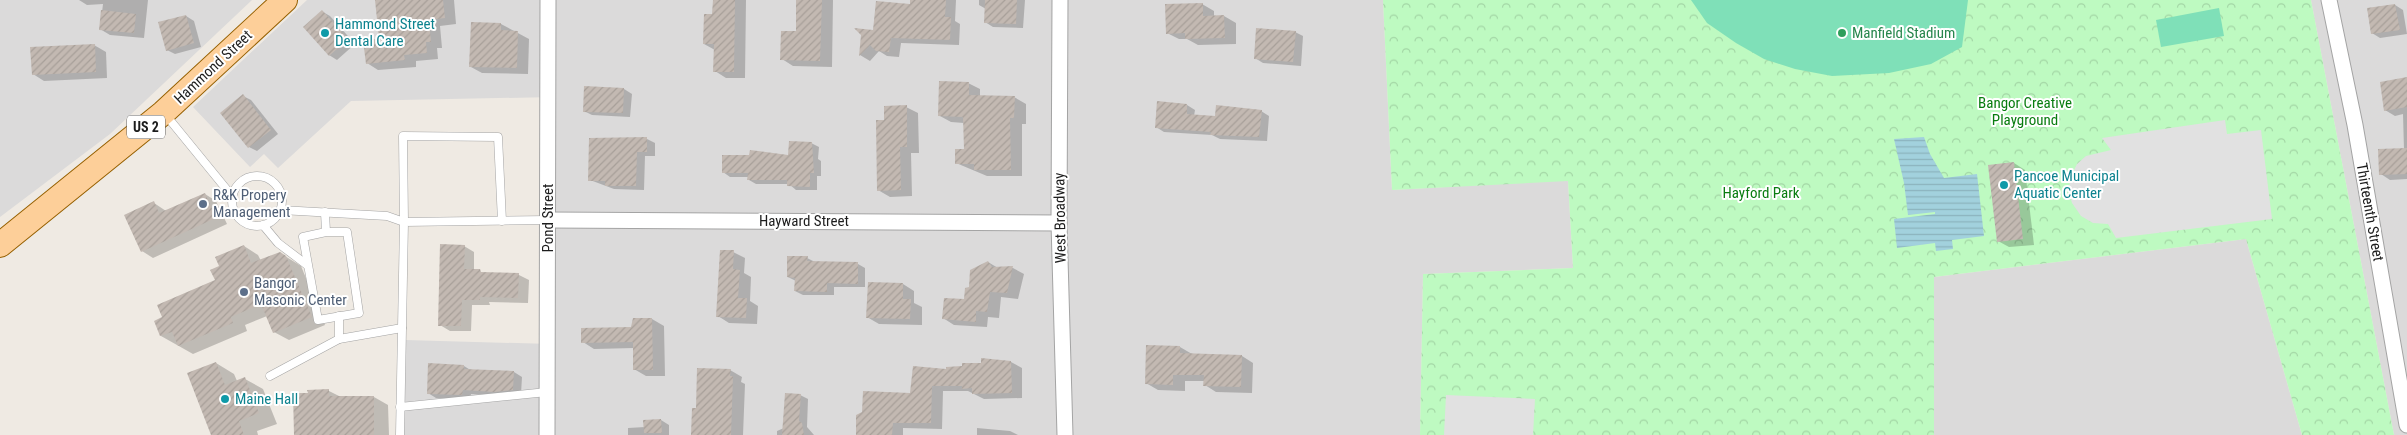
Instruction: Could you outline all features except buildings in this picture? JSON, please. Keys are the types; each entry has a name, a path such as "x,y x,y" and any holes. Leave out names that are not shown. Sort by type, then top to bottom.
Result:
{"main road":[{"name":"Hammond Street","path":"0,245 164,113 285,0"}],"street":[{"name":"Pond Street","path":"547,435 548,0"},
{"name":"West Broadway","path":"1060,0 1059,223 1065,435"},
{"name":"Thirteenth Street","path":"2328,0 2355,125 2407,425"},
{"name":"Hayward Street","path":"548,220 1059,223"}],"lane":[{"path":"164,113 232,196 235,212 240,219 255,226 263,225 270,222 281,210 283,201 278,186 264,176 256,175 240,182 232,196"},
{"path":"400,435 404,222 403,136 498,137 502,220"},
{"path":"281,210 386,216 404,222 548,220"},
{"path":"325,212 326,232"},
{"path":"263,225 278,243 307,265"},
{"path":"326,232 347,232 359,313 318,320 307,265 303,237 326,232"},
{"path":"338,339 340,316"},
{"path":"270,376 338,339 402,328"},
{"path":"400,407 547,392"}],"shaded area":[{"path":"0,0 252,0 110,134 0,217"},
{"path":"307,0 1383,0 1392,190 1568,180 1573,268 1423,274 1420,435 402,435 405,340 551,344 554,97 351,101 278,168 264,154 250,167 193,107"},
{"path":"2311,0 2407,0 2407,435 2394,435"},
{"path":"2225,120 2227,134 2261,130 2272,219 2116,238 2108,224 2093,223 2081,216 2072,203 2069,193 2070,178 2077,164 2086,156 2111,150 2102,138"},
{"path":"2246,239 2302,435 1934,435 1934,277"},
{"path":"1446,395 1535,399 1533,435 1444,435"}],"green space":[{"name":"Hayford Park","path":"1383,0 2311,0 2394,435 2302,435 2246,239 1934,277 1934,435 1420,435 1423,274 1573,268 1568,181 1392,190"},
{"name":"Manfield Stadium","path":"1691,0 1968,0 1962,47 1931,64 1889,73 1832,76 1795,69 1764,59 1707,23"},
{"path":"2219,8 2224,36 2161,47 2156,20"}],"water":[{"path":"1924,137 1930,154 1944,178 1977,174 1984,236 1952,240 1953,249 1936,251 1935,243 1897,248 1894,219 1935,214 1935,212 1908,215 1904,183 1894,139"}],"place":[{"name":"Hammond Street Dental Care","path":"325,33"},
{"name":"Manfield Stadium","path":"1842,33"},
{"name":"Pancoe Municipal Aquatic Center","path":"2004,185"},
{"name":"R&K Propery Management","path":"203,204"},
{"name":"Bangor Masonic Center","path":"244,292"},
{"name":"Maine Hall","path":"225,399"}],"park label":[{"name":"Bangor Creative Playground","path":"2025,112"}]}
